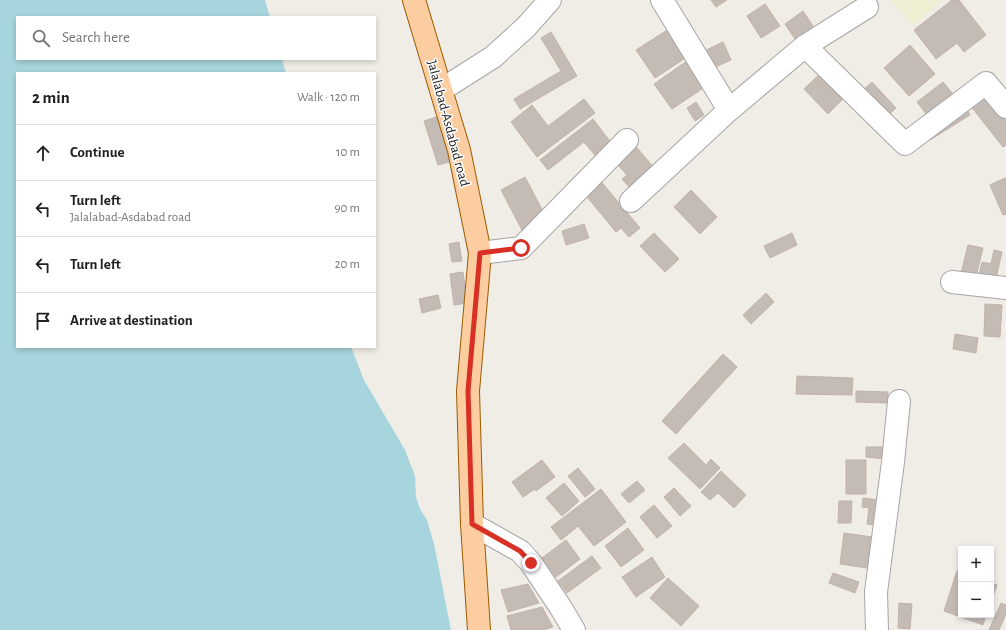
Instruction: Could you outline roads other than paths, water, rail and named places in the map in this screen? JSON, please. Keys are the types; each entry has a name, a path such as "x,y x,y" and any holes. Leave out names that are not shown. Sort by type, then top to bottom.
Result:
{"main road":[{"name":"Jalalabad-Asdabad road","path":"414,0 459,150 480,253 468,391 472,524 479,630"}],"street":[{"path":"441,90 493,57 526,27 550,0"},
{"path":"662,0 729,110"},
{"path":"631,201 729,110 805,46 867,7"},
{"path":"805,46 905,144 986,83 1006,107"},
{"path":"480,253 521,248 628,140"},
{"path":"952,282 1006,288"},
{"path":"877,630 876,592 893,462 899,402"},
{"path":"472,524 520,551 531,563 574,630"}],"water":[{"path":"0,0 265,0 270,16 16,16 16,60 282,60 286,72 16,72 16,348 351,348 364,380 405,450 415,476 416,497 420,509 427,520 434,544 451,630 0,630"}]}
